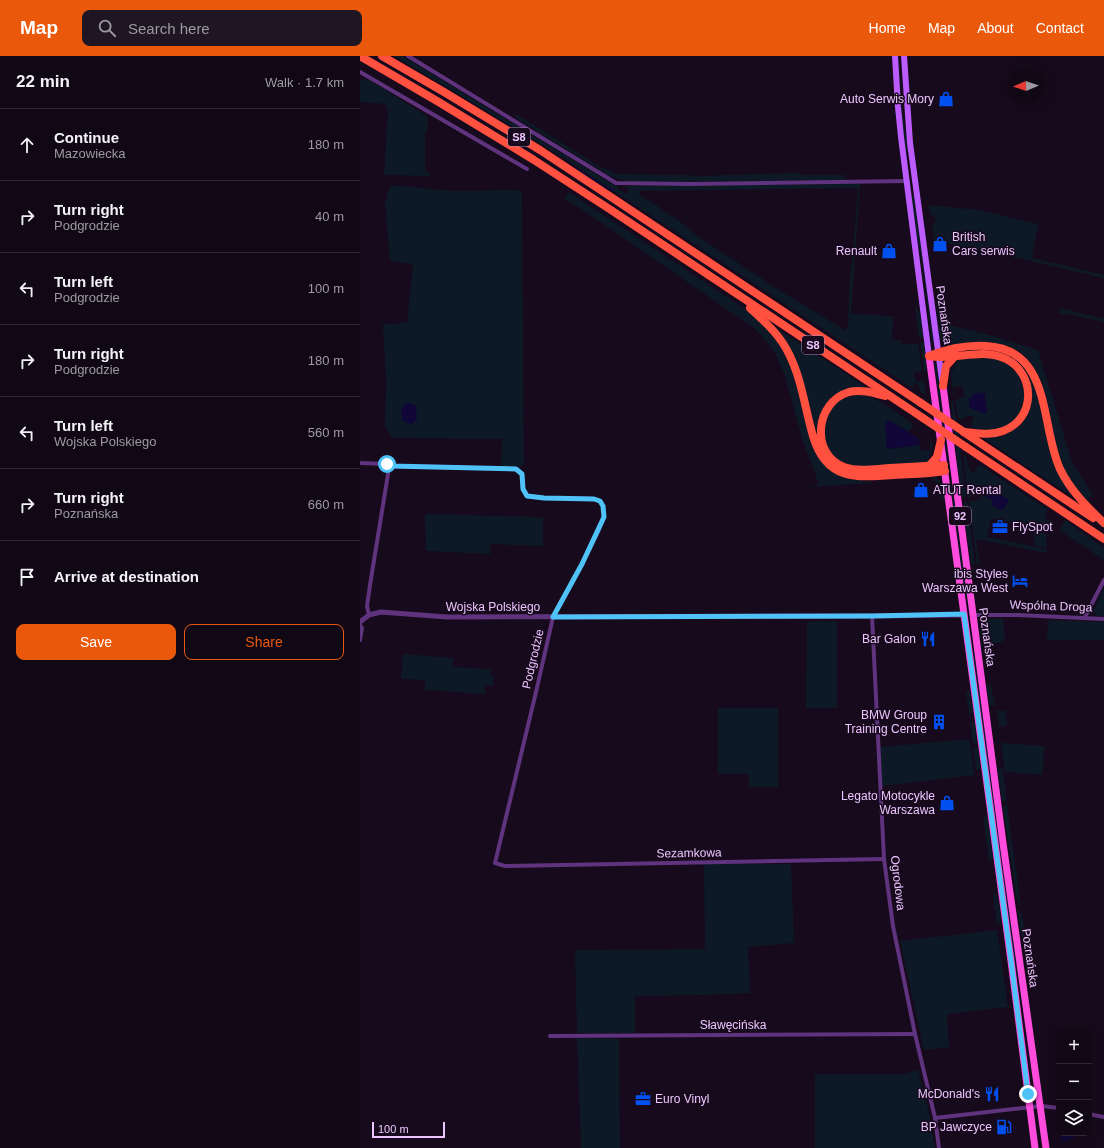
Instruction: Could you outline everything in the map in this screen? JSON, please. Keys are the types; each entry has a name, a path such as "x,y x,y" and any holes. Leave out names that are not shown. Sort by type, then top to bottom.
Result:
{"highway":[{"name":"S8","path":"360,56 534,160 1104,539"},
{"name":"S8","path":"382,56 540,150 1104,524"},
{"path":"734,292 772,328 784,344 798,376 817,449 832,468 846,474 868,476 930,473 945,468"},
{"path":"938,355 945,350 990,346 1010,352 1029,367 1037,381 1051,440 1065,478 1078,497 1104,524"},
{"path":"929,356 993,355 1005,359 1014,365 1021,371 1026,380 1028,388 1028,401 1022,417 1015,425 996,434 964,432"},
{"path":"943,386 946,366 955,356"},
{"path":"892,398 860,391 850,392 834,400 824,414 821,426 821,434 825,451 836,462 844,467 855,470 929,466 945,468"},
{"path":"929,466 936,458 941,440"}],"main road":[{"name":"Poznańska","path":"895,56 898,107 906,181 1035,1148"},
{"name":"Poznańska","path":"904,56 910,143 1006,864 1046,1148"},
{"path":"945,468 954,467"}],"street":[{"path":"408,56 616,183 690,184 906,181"},
{"path":"360,73 527,170"},
{"path":"360,463 387,464 391,466 389,468 370,585 367,606 369,614 360,622"},
{"name":"Podgrodzie","path":"391,466 516,469 522,474 523,489 527,496 544,498 594,499 600,501 603,506 604,517 598,532 553,617 495,863"},
{"path":"1086,617 1104,580"},
{"name":"Wojska Polskiego","path":"369,614 381,612 447,617 872,616 964,614"},
{"name":"Wspólna Droga","path":"973,615 1086,617 1104,619"},
{"name":"Ogrodowa","path":"872,616 884,859 888,895 915,1034 935,1118 939,1148"},
{"path":"360,625 362,628 360,640"},
{"name":"Sezamkowa","path":"495,863 505,866 884,859"},
{"name":"Sławęcińska","path":"550,1036 915,1034"},
{"path":"935,1118 1040,1106 1056,1108"},
{"path":"1092,1115 1104,1117"}],"shaded area":[{"path":"394,56 403,56 614,185 618,186 618,189 627,194 629,189 624,186 860,184 851,314 893,316 892,340 901,340 901,344 918,344 922,371 915,372 914,376 918,382 923,381 923,376 926,396 920,392 916,383 912,388 565,159","holes":["857,188 858,191 849,293 848,327 845,330 779,290 699,237 678,220 639,194 640,191"]},
{"path":"898,56 901,102 907,152 902,125"},
{"path":"363,79 369,80 427,116 428,127 425,134 425,171 432,176 384,175 388,109 385,104 360,103 360,82"},
{"path":"516,114 599,166 617,174 701,176 791,172 804,175 844,175 845,178 844,180 638,182 621,180 608,175 516,118"},
{"path":"390,185 454,191 522,191 524,466 501,466 502,439 392,438 385,427 386,380 383,324 407,323 413,264 390,261 385,203"},
{"path":"569,192 754,315 771,332 789,361 800,396 811,444 816,454 834,473 850,479 871,481 871,483 808,487 819,484 803,441 784,373 776,355 766,341 754,328 580,208 564,199"},
{"path":"914,195 934,345 932,341 922,262 916,234 911,196"},
{"path":"929,205 979,210 1038,224 1032,258 1104,275 1104,278 1004,255 934,241 932,224 936,221 935,216 930,214"},
{"path":"937,299 939,299 945,337 951,343 951,346 947,345 940,339"},
{"path":"915,306 919,311 923,335 922,338 919,339"},
{"path":"1060,308 1104,319 1104,322 1059,313"},
{"path":"945,324 986,334 1038,350 1072,462 1093,494 1087,501 1063,468 1057,450 1043,386 1037,372 1029,360 1018,351 1006,346 988,342 978,342 955,346 946,336"},
{"path":"773,326 869,389 840,393 832,397 827,402 821,413 818,426 818,438 804,387"},
{"path":"923,342 927,369 925,372 920,343"},
{"path":"984,357 998,359 1010,365 1021,378 1024,390 1025,402 1015,420 1002,429 985,432 970,426 974,417 967,416 962,420 958,417 955,400 964,397 963,386 954,387 954,397 951,374 958,358","holes":["984,392 987,413 971,398"]},
{"path":"936,361 949,455 948,462 935,369"},
{"path":"1019,362 1031,376 1046,433 1076,499 982,437 1001,437 1020,426 1027,415 1031,404 1026,374"},
{"path":"984,392 986,414 970,408 968,398 973,397 972,394"},
{"path":"859,394 881,402 914,425 908,432 889,420 887,449 920,445 921,451 930,450 930,442 932,440 928,463 868,467 851,465 839,460 831,453 823,436 826,417 831,407 840,400"},
{"path":"953,400 966,498 961,495 951,403"},
{"path":"409,403 416,405 417,419 412,424 403,421 401,413 403,405"},
{"path":"889,420 918,438 920,445 887,449 885,424"},
{"path":"963,455 966,457 969,468 973,473 980,465 1048,510 1044,518 1053,522 1052,526 1031,522 1030,526 991,518 987,537 1047,549 1047,553 976,539 979,563 981,565 977,565 969,501 981,500 979,487 971,488 971,497 968,498"},
{"path":"932,476 941,482 944,492 943,499 941,499 939,485 932,479"},
{"path":"950,479 968,597 965,598"},
{"path":"986,485 1009,500 1004,509 1001,510 992,505 993,501 984,496 983,488"},
{"path":"967,501 975,565 971,563 964,513 964,502"},
{"path":"425,514 543,517 543,546 491,544 490,554 426,551"},
{"path":"1065,520 1104,548 1104,560 1059,530"},
{"path":"1035,532 1046,534 1047,548 1035,545"},
{"path":"1104,587 1104,616 1096,616 1093,611"},
{"path":"981,619 983,622 986,648 982,647 979,624"},
{"path":"986,619 1003,619 1005,640 990,646"},
{"path":"1048,620 1104,622 1104,640 1047,640"},
{"path":"837,621 837,708 806,708 807,622"},
{"path":"973,653 976,653 1020,989 1015,969"},
{"path":"403,654 453,658 453,667 491,669 491,677 494,677 493,686 485,685 485,694 425,690 425,680 401,679"},
{"path":"991,685 995,706 992,706 989,703 987,687"},
{"path":"970,690 973,711 969,714 966,691"},
{"path":"718,708 778,708 778,787 749,787 749,774 718,774"},
{"path":"997,711 1005,711 1007,725 999,727"},
{"path":"970,721 975,722 977,744 973,745"},
{"path":"969,739 975,775 882,786 880,747"},
{"path":"1001,743 1044,746 1043,775 1005,772"},
{"path":"978,747 981,769 976,770 973,748"},
{"path":"998,769 1003,769 1007,802 1002,801"},
{"path":"1007,805 1021,907 1017,900 1003,808"},
{"path":"983,815 988,818 993,858 991,862 989,862"},
{"path":"704,864 791,864 794,943 748,947 750,993 635,996 635,1033 577,1033 575,950 705,949"},
{"path":"993,894 997,895 998,897 1001,921 997,925"},
{"path":"1017,910 1022,914 1025,934 1023,946"},
{"path":"997,930 1008,1007 947,1014 949,1047 924,1050 900,941"},
{"path":"577,1038 619,1039 620,1148 581,1148"},
{"path":"918,1070 926,1099 935,1148 815,1148 815,1074 903,1074"},
{"path":"1060,1136 1075,1136 1064,1142 1060,1139"}],"waterway":[{"path":"568,164 613,191"}],"place":[{"name":"Auto Serwis Mory","path":"946,99"},
{"name":"British Cars serwis","path":"940,244"},
{"name":"Renault","path":"889,251"},
{"name":"ATUT Rental","path":"921,490"},
{"name":"FlySpot","path":"1000,527"},
{"name":"ibis Styles Warszawa West","path":"1020,581"},
{"name":"Bar Galon","path":"928,639"},
{"name":"BMW Group Training Centre","path":"939,722"},
{"name":"Legato Motocykle Warszawa","path":"947,803"},
{"name":"McDonald's","path":"992,1094"},
{"name":"Euro Vinyl","path":"643,1099"},
{"name":"BP Jawczyce","path":"1004,1127"}],"route":[{"path":"387,464 391,466 516,469 522,474 523,489 527,496 544,498 594,499 600,501 603,506 604,517 598,532 553,617 872,616 964,614 1028,1094"}]}
